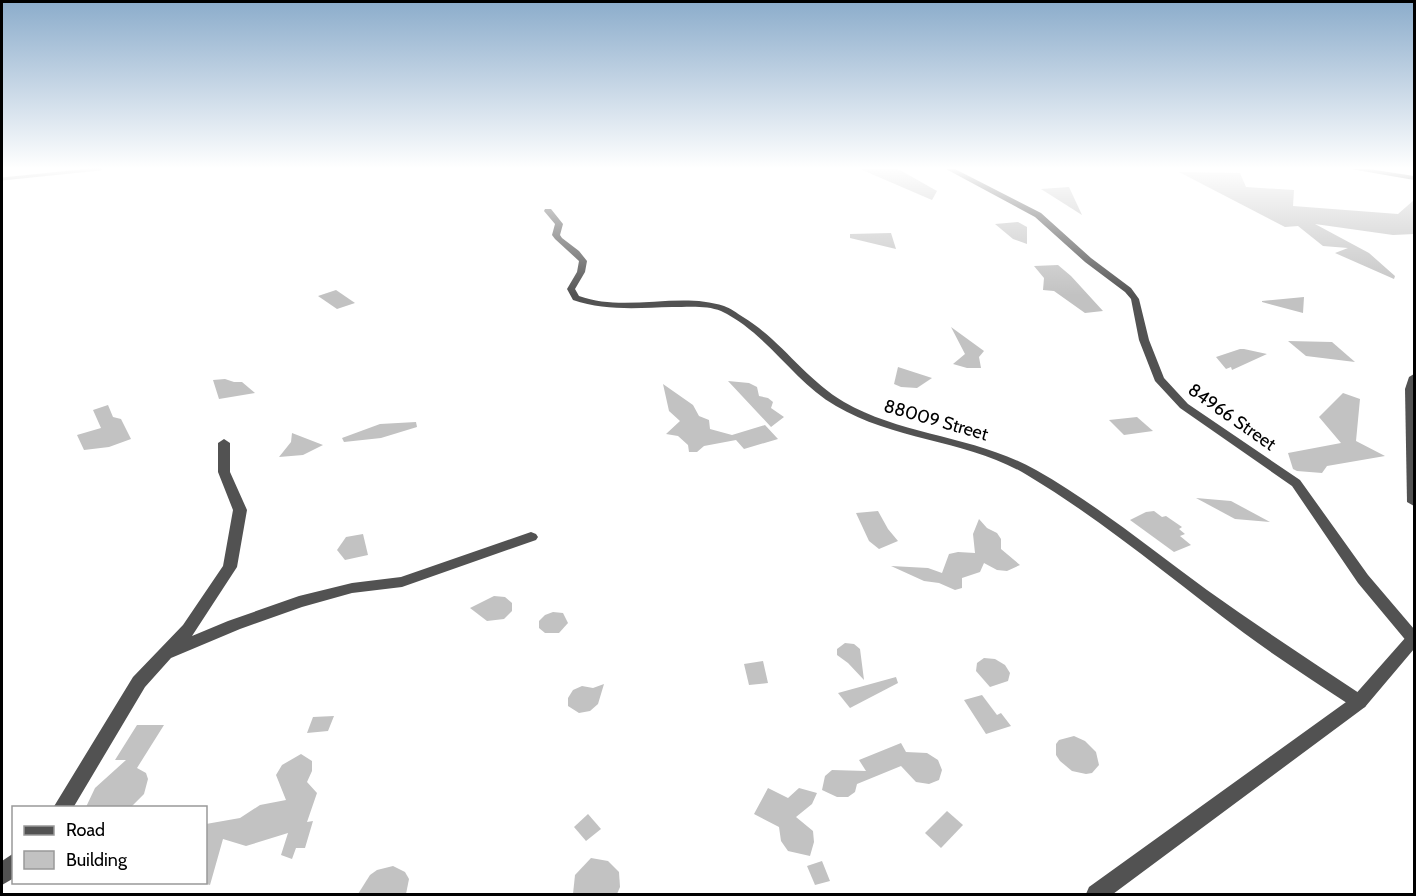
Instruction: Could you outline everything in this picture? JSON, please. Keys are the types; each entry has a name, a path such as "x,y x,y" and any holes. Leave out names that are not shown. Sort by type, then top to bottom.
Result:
{"street":[{"name":"84966 Street","path":"1030,211 1038,215 1088,260 1128,290 1135,299 1144,340 1159,379 1184,406 1296,483 1363,579 1414,637"},
{"name":"88009 Street","path":"548,212 559,224 556,235 559,242 577,252 583,261 581,272 571,289 576,298 593,304 618,306 697,304 722,308 756,329 815,386 838,403 862,416 999,458 1031,472 1099,517 1252,631 1359,702"},
{"path":"1414,376 1410,389 1414,501"},
{"path":"63,806 139,682 189,628 230,567 240,510 224,472 224,443"},
{"path":"164,655 234,625 299,602 352,588 402,582 531,537"},
{"path":"1096,894 1359,702 1414,637"}],"building":[{"path":"1254,211 1356,211 1398,214 1402,211 1414,211 1414,234 1393,235 1315,224 1369,253 1395,276 1394,279 1335,253 1348,248 1323,246 1298,226 1285,227"},
{"path":"1018,222 1027,227 1027,244 1013,239 995,224"},
{"path":"891,233 896,249 850,238 850,234"},
{"path":"1058,265 1103,311 1085,313 1054,291 1043,290 1044,278 1034,266"},
{"path":"336,290 355,303 337,309 318,296"},
{"path":"1304,297 1303,313 1262,302 1262,301"},
{"path":"951,327 984,351 979,357 981,368 967,368 953,364 965,354"},
{"path":"1288,341 1332,342 1355,362 1306,356"},
{"path":"1240,349 1267,354 1232,370 1231,367 1226,369 1216,357"},
{"path":"898,367 932,378 917,388 901,387 894,384"},
{"path":"225,379 242,382 255,393 219,399 213,380"},
{"path":"728,381 749,383 757,387 759,396 773,402 771,408 784,417 771,427"},
{"path":"663,384 693,405 699,416 709,420 710,429 732,435 765,425 778,439 744,449 736,440 704,446 697,452 689,452 688,445 678,436 666,434 680,421 669,411"},
{"path":"1343,393 1360,399 1356,441 1385,456 1327,466 1322,473 1293,469 1288,453 1341,443 1319,417"},
{"path":"108,405 113,417 121,419 131,439 109,447 84,450 77,435 101,428 93,410"},
{"path":"1137,417 1153,431 1124,435 1109,420"},
{"path":"416,422 417,427 381,438 344,442 342,438 380,424"},
{"path":"292,433 323,445 303,455 279,457 291,442"},
{"path":"1196,498 1231,501 1270,522 1235,519"},
{"path":"878,511 898,541 879,549 869,541 856,513"},
{"path":"1154,511 1182,527 1179,529 1185,534 1180,536 1191,545 1174,552 1130,520 1146,512"},
{"path":"979,519 987,528 997,533 1001,539 1001,549 1020,565 1007,571 997,570 984,563 980,572 962,578 962,588 955,590 939,583 924,581 891,566 928,568 942,573 949,554 975,553 973,534"},
{"path":"363,534 368,555 345,560 337,550 346,537"},
{"path":"494,596 505,597 512,603 512,611 504,619 487,621 470,608"},
{"path":"553,612 563,613 568,623 559,633 545,633 539,628 539,621 545,615"},
{"path":"845,643 854,644 860,649 864,680 837,655 837,649"},
{"path":"984,658 995,659 1005,665 1010,673 1008,681 990,687 976,671 977,663"},
{"path":"763,661 768,683 749,685 744,664"},
{"path":"896,677 898,683 850,708 838,693"},
{"path":"604,684 598,704 590,711 579,713 568,706 568,698 573,690 582,686 593,688"},
{"path":"982,695 997,715 1001,713 1011,726 986,734 964,700"},
{"path":"334,716 328,731 307,733 313,717"},
{"path":"137,725 164,725 137,768 146,773 148,779 144,794 132,806 86,806 95,788 126,760 115,760"},
{"path":"1074,736 1085,741 1096,752 1099,765 1092,773 1072,771 1056,755 1056,744 1059,740"},
{"path":"901,743 906,752 927,753 938,760 942,770 939,780 929,784 916,782 901,766 857,784 855,792 848,797 837,797 822,790 825,776 832,770 866,771 859,760"},
{"path":"301,754 312,761 312,771 307,782 317,793 307,822 313,821 305,848 296,848 292,859 281,855 288,833 246,846 223,839 210,885 206,884 207,824 240,818 260,805 286,800 276,775 282,765"},
{"path":"768,788 788,798 799,788 817,793 812,804 796,817 813,831 814,842 810,856 788,851 781,841 779,827 754,814"},
{"path":"947,811 963,825 941,848 925,833"},
{"path":"588,814 601,829 586,841 574,827"},
{"path":"591,858 608,861 619,872 620,887 617,894 573,894 575,875"},
{"path":"822,861 830,881 815,885 807,866"},
{"path":"393,866 405,872 409,879 406,894 358,894 370,875 377,870"}]}
